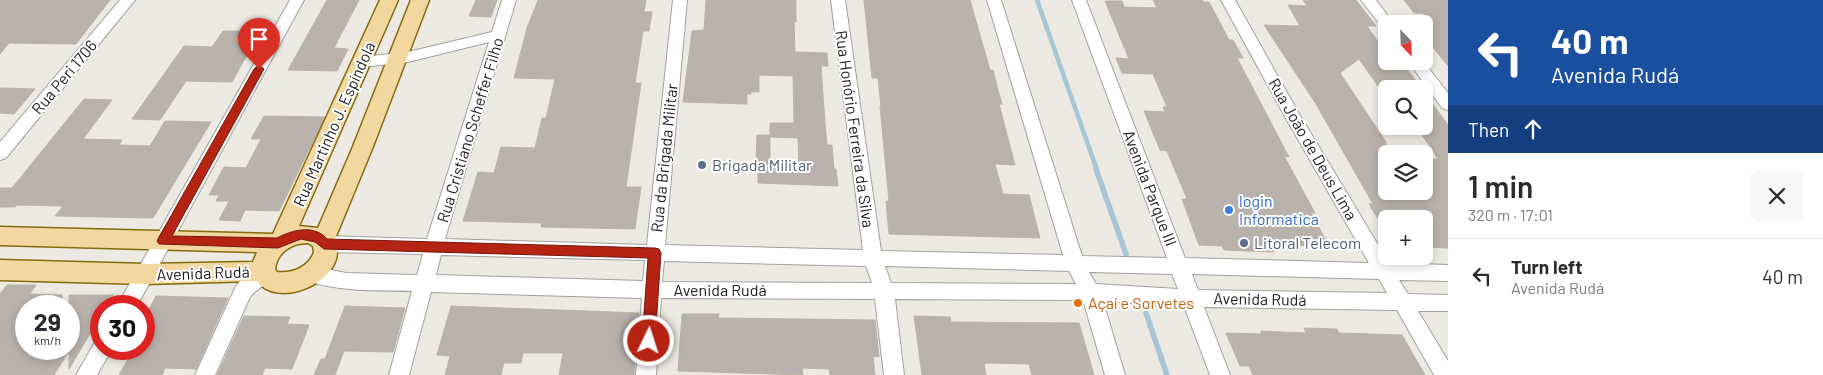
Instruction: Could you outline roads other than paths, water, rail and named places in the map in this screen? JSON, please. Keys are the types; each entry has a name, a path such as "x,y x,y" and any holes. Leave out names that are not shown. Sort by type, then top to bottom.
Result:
{"main road":[{"name":"Rua Martinho J. Espíndola","path":"264,273 264,260 267,253 279,242 389,0"},
{"name":"Rua Martinho J. Espíndola","path":"312,274 323,261 325,255 324,243 420,0"},
{"name":"Avenida Rudá","path":"0,236 279,242 301,234 311,234 324,243"},
{"name":"Avenida Rudá","path":"0,270 146,274 264,273 279,283 290,283 312,274"}],"street":[{"name":"Rua Peri 1706","path":"0,154 128,0"},
{"path":"134,295 297,0"},
{"name":"Rua Cristiano Scheffer Filho","path":"399,375 434,247 509,0"},
{"name":"Rua da Brigada Militar","path":"646,375 655,253 680,0"},
{"name":"Rua Honório Ferreira da Silva","path":"838,0 873,258 884,290"},
{"path":"994,0 1075,264 1090,292 1115,375"},
{"name":"Avenida Parque III","path":"1079,0 1220,375"},
{"name":"Rua João de Deus Lima","path":"1228,0 1292,115 1445,375"},
{"path":"1368,0 1380,15"},
{"path":"362,62 397,60 498,36"},
{"path":"1422,70 1448,104"},
{"name":"Avenida Rudá","path":"324,243 1448,273"},
{"path":"205,375 243,292 251,282 264,273"},
{"name":"Avenida Rudá","path":"312,274 346,281 653,290 1090,292 1190,298 1448,303"},
{"path":"884,290 894,375"},
{"path":"86,375 95,360"}],"waterway":[{"path":"1037,0 1097,170"},
{"path":"1096,169 1126,254"},
{"path":"1146,313 1167,375"}],"place":[{"name":"Brigada Militar","path":"702,165"},
{"name":"login Informatica","path":"1229,210"},
{"name":"Litoral Telecom","path":"1244,243"},
{"name":"Açaí e Sorvetes","path":"1078,303"}]}
